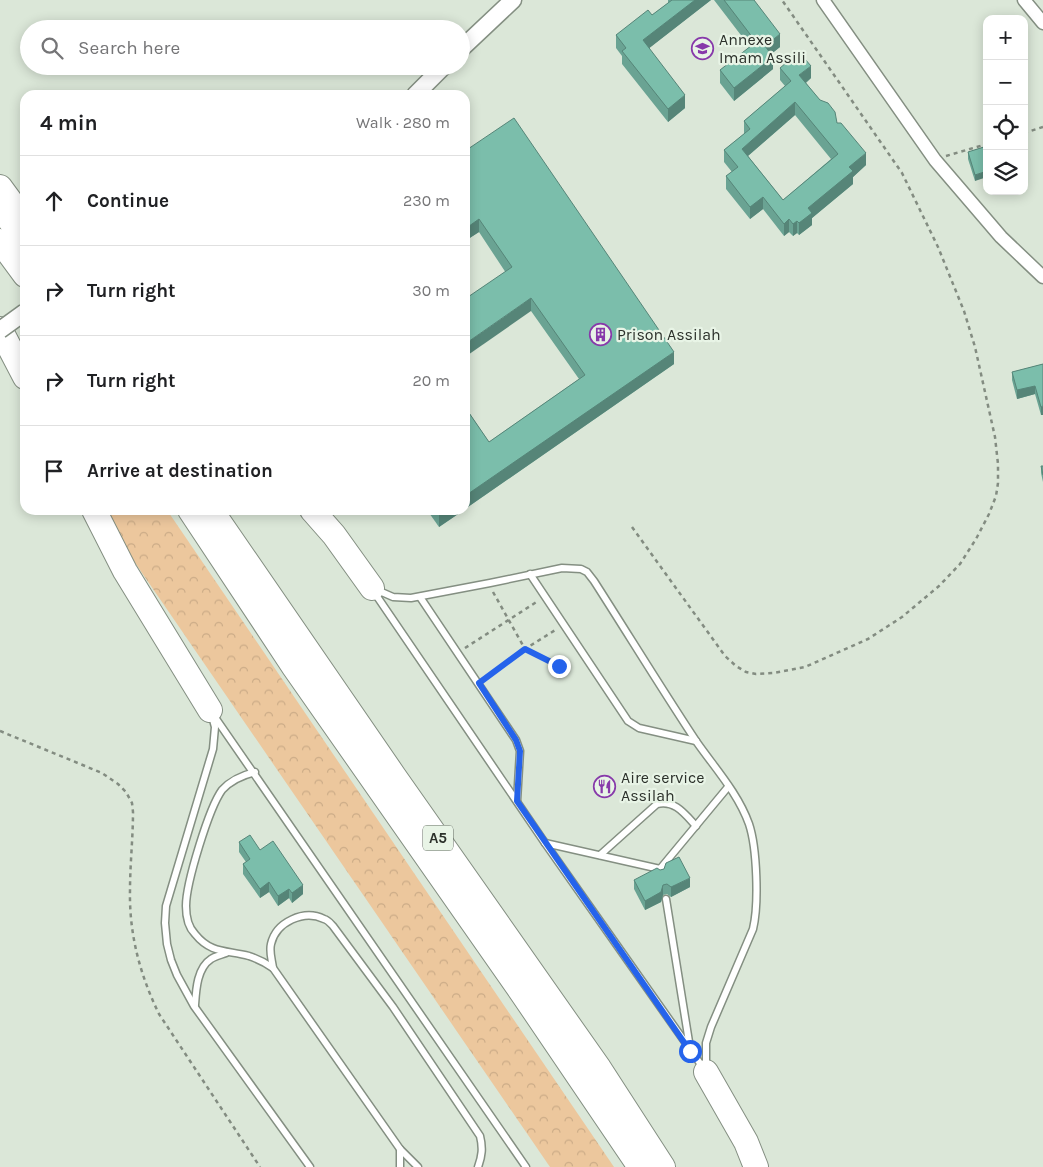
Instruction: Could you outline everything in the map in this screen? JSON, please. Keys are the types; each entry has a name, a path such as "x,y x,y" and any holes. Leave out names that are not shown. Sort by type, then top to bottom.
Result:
{"highway":[{"path":"0,187 20,214"},
{"path":"0,207 20,234"},
{"path":"0,242 20,269"},
{"path":"0,330 20,368"},
{"path":"97,515 125,571 210,710"},
{"name":"A5","path":"193,515 294,667 522,993 640,1167"},
{"name":"A5","path":"214,515 394,776 599,1068 664,1167"},
{"path":"316,515 334,535 372,588"},
{"path":"706,1072 746,1142 756,1167"}],"street":[{"path":"470,41 513,0"},
{"path":"823,0 935,160 994,230 1043,277"},
{"path":"1024,0 1043,23"},
{"path":"420,90 435,75"},
{"path":"0,330 20,316"}],"lane":[{"path":"372,588 394,597 420,597 562,568 581,569 587,572 594,581 696,741 728,787 748,822 753,838 757,913 753,929 711,1027 706,1043 706,1072"},
{"path":"530,574 628,721 639,728 696,741"},
{"path":"372,588 545,843 706,1072"},
{"path":"420,597 516,740 520,751 517,801"},
{"path":"210,710 255,772 526,1167"},
{"path":"210,710 215,727 213,749 170,894 165,922 171,960 194,1006 310,1167"},
{"path":"255,772 232,781 216,799 194,866 186,906 188,922 193,933 209,947 226,953 251,956 273,968 400,1149 418,1167"},
{"path":"545,843 600,855 660,872 728,787"},
{"path":"600,855 656,804 665,802 676,806 696,826"},
{"path":"666,900 690,1051"},
{"path":"273,968 271,944 279,928 302,916 313,915 325,919 334,926 393,1007 477,1131 482,1146 482,1156 478,1167"},
{"path":"194,1006 197,983 204,967 209,960 226,953"},
{"path":"400,1149 400,1167"}],"path":[{"path":"632,527 725,656 746,672 756,674 805,667 868,639 902,617 939,586 960,564 976,540 996,496 998,464 995,436 975,348 950,273 902,173 782,0"},
{"path":"1028,132 1043,127"},
{"path":"935,160 983,145"},
{"path":"490,583 502,609 525,649 559,666 568,673"},
{"path":"457,653 510,621 545,596"},
{"path":"479,683 525,649 564,624"},
{"path":"0,731 102,773 126,792 134,812 130,911 138,962 148,990 159,1014 260,1167"}],"green space":[{"path":"106,515 170,515 614,1167 550,1167 118,538"}],"building":[{"path":"672,0 695,0 643,40 685,95 668,109 622,51 626,48 616,35 648,10 652,15"},
{"path":"724,0 754,0 780,34 765,46 773,57 734,88 720,70 756,42"},
{"path":"799,52 811,66 799,75 820,100 828,103 835,112 837,123 841,123 866,153 849,167 853,171 808,208 812,213 799,223 797,221 793,224 789,219 784,224 763,197 750,207 726,176 738,167 724,150 750,129 744,121 791,81 780,68","holes":["795,102 838,154 783,200 742,149"]},
{"name":"Prison Assilah","path":"514,118 674,352 470,493 470,414 489,442 585,375 531,298 470,341 470,296 512,267 479,219 470,225 470,148"},
{"path":"983,147 983,172 975,175 968,152"},
{"path":"1043,364 1043,406 1041,407 1035,386 1017,390 1012,372"},
{"path":"250,835 260,850 273,841 303,885 292,893 289,889 278,896 269,882 260,889 243,864 250,859 239,842"},
{"path":"679,857 690,878 671,887 667,884 663,885 661,892 645,901 634,880 657,868 660,870 664,869 666,863"}],"place":[{"name":"Annexe Imam Assili","path":"703,48"},
{"name":"Prison Assilah","path":"601,334"},
{"name":"Aire service Assilah","path":"605,786"}],"route":[{"path":"559,666 525,649 479,683 516,740 520,751 517,801 690,1051"}]}
